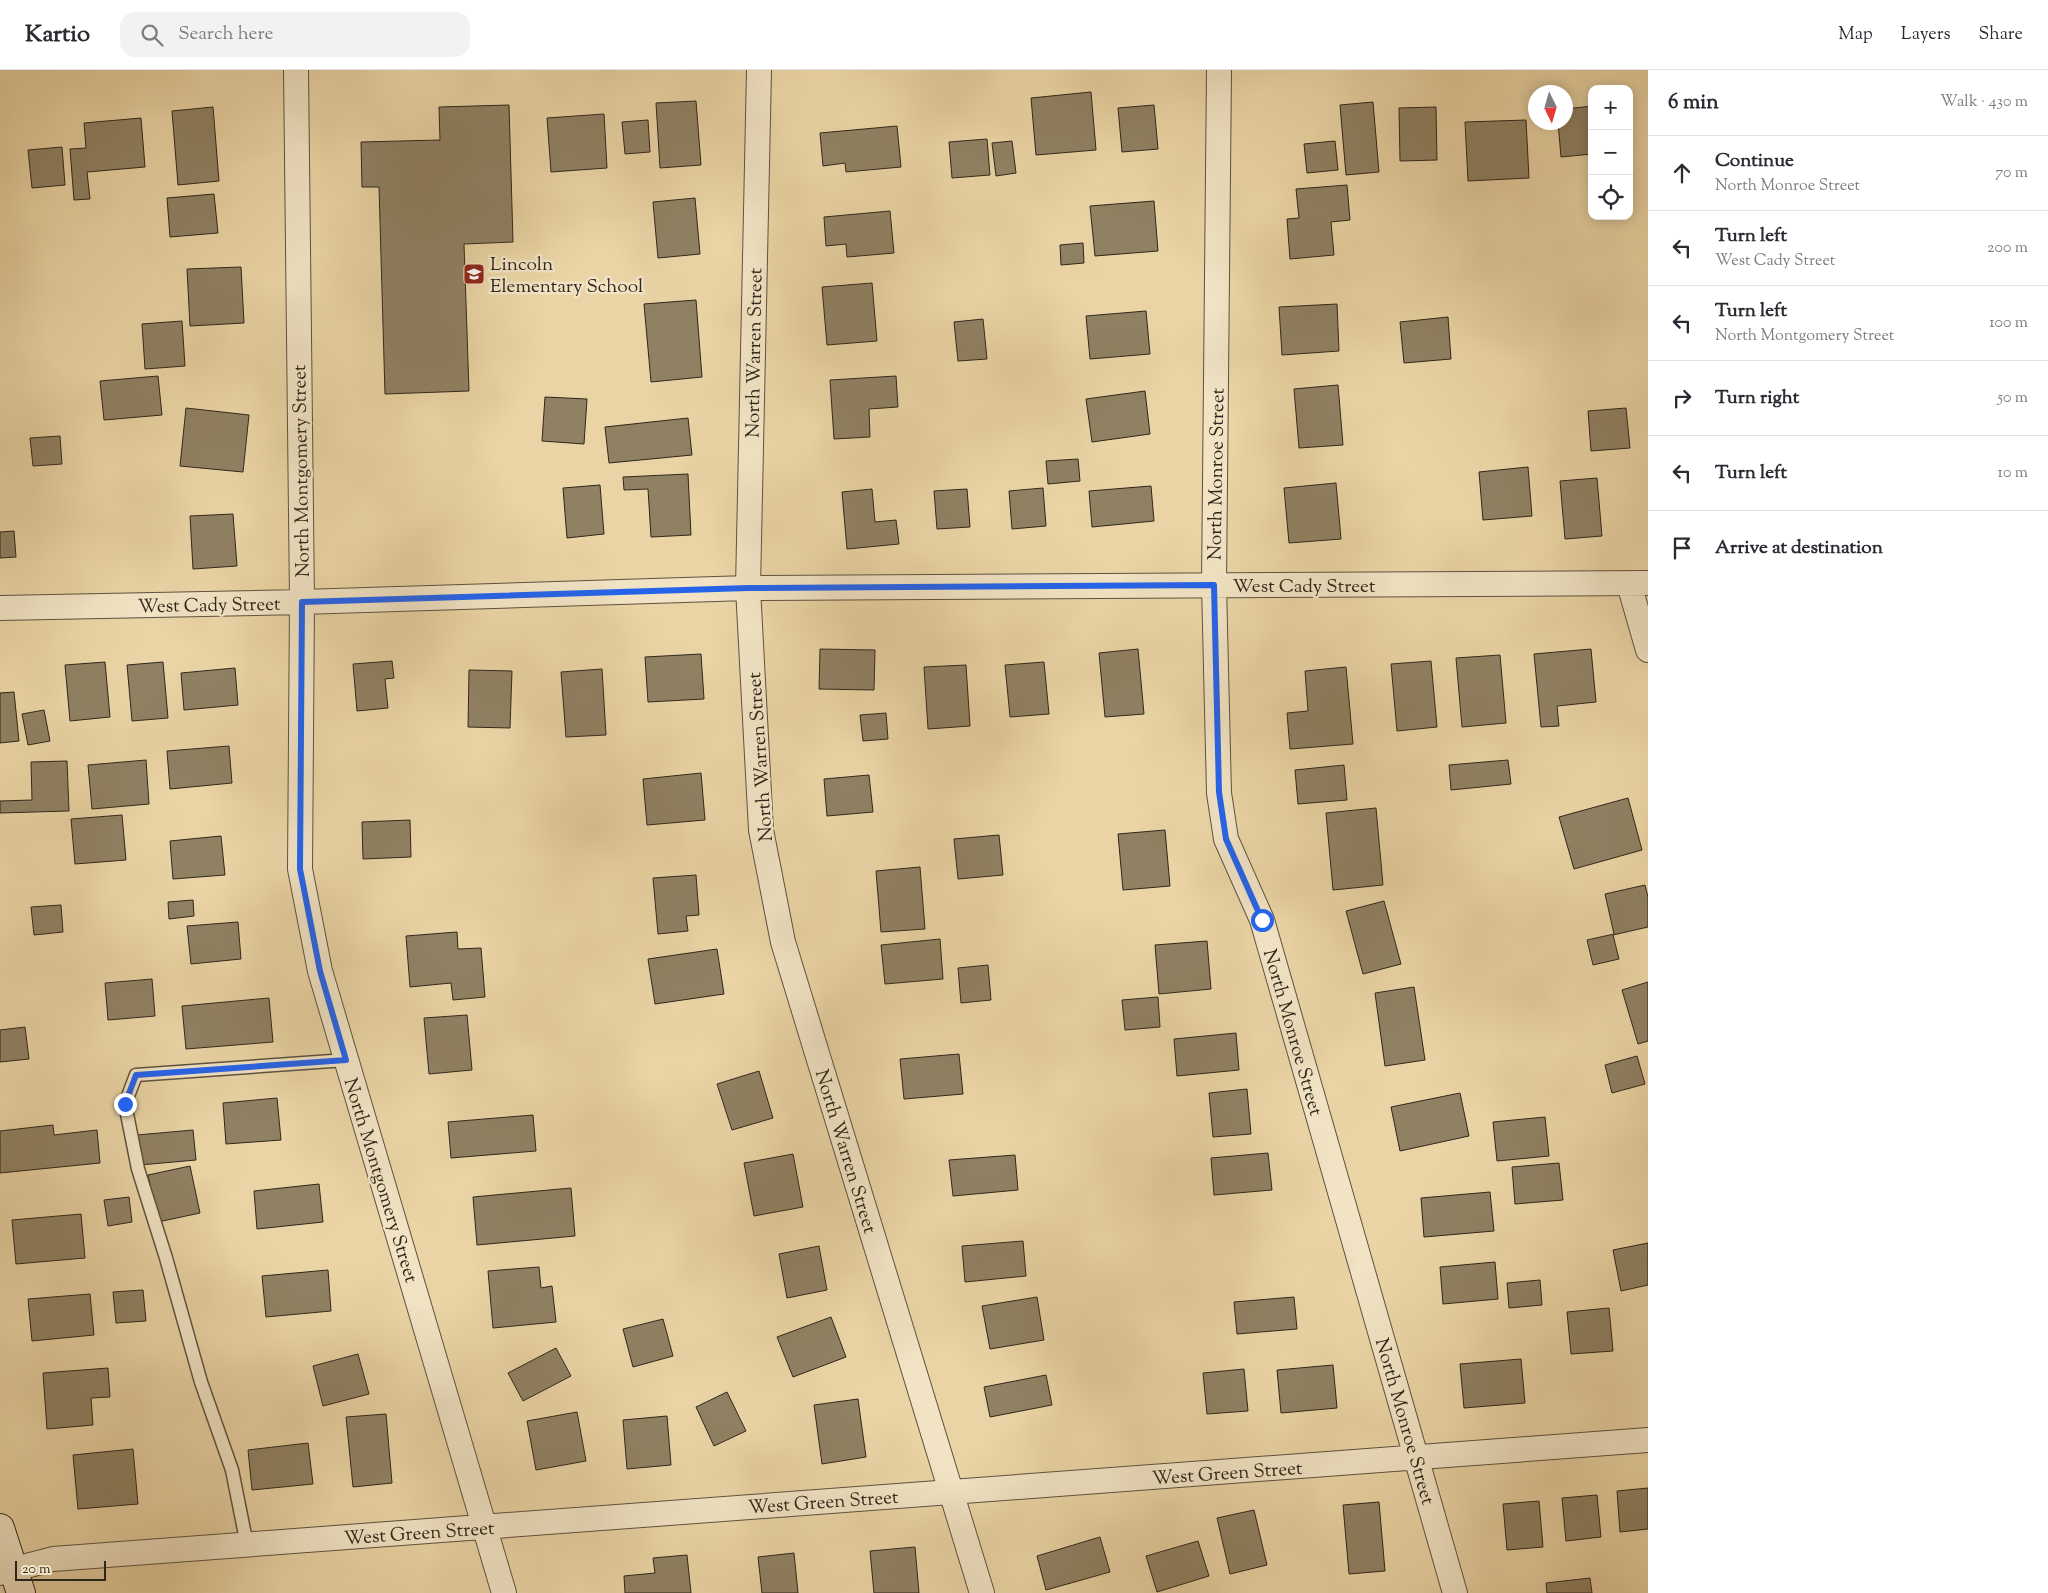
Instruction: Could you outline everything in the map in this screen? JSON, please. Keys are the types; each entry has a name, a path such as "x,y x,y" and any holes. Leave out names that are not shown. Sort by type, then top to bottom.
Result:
{"main road":[{"path":"0,1528 12,1579"}],"street":[{"name":"North Montgomery Street","path":"296,70 302,602 300,869 320,971 504,1593"},
{"name":"North Warren Street","path":"759,70 748,588 761,830 783,942 982,1593"},
{"name":"North Monroe Street","path":"1219,70 1214,585 1219,792 1226,839 1262,920 1455,1593"},
{"name":"West Cady Street","path":"0,608 302,602 748,588 1639,584"},
{"path":"1639,584 1648,650"},
{"name":"West Green Street","path":"12,1579 53,1560 1648,1440"}],"lane":[{"path":"247,1545 232,1470 201,1382 166,1258 138,1169 125,1104 136,1075 346,1060"}],"building":[{"path":"1091,92 1096,150 1036,155 1031,98"},
{"path":"696,101 701,165 660,168 656,103"},
{"path":"1373,102 1379,172 1346,175 1340,105"},
{"path":"509,105 513,242 464,244 469,391 385,394 379,187 362,187 361,142 440,140 439,107"},
{"path":"1154,105 1158,149 1122,152 1118,108"},
{"path":"1588,106 1588,154 1561,157 1559,130 1573,130 1573,108"},
{"path":"213,107 219,181 178,185 172,111"},
{"path":"1436,107 1437,160 1400,161 1399,108"},
{"path":"604,114 607,168 551,172 547,118"},
{"path":"141,118 145,167 87,172 90,199 74,200 70,149 86,148 84,123"},
{"path":"648,120 650,152 625,154 622,122"},
{"path":"1526,120 1529,178 1468,181 1465,122"},
{"path":"897,126 901,167 846,172 845,163 823,166 820,133"},
{"path":"987,139 990,175 952,178 949,142"},
{"path":"1012,141 1016,173 996,176 992,143"},
{"path":"1335,141 1338,170 1307,173 1304,144"},
{"path":"62,147 65,185 32,188 28,150"},
{"path":"1347,185 1350,220 1331,222 1334,255 1290,259 1287,219 1299,218 1296,189"},
{"path":"214,194 218,233 170,237 167,198"},
{"path":"695,198 700,254 658,258 653,202"},
{"path":"1154,201 1158,251 1095,256 1090,206"},
{"path":"890,211 894,253 847,257 846,244 826,246 824,217"},
{"path":"1083,243 1084,263 1061,265 1060,245"},
{"path":"241,267 244,323 190,326 187,269"},
{"path":"872,283 877,341 827,345 822,287"},
{"path":"696,300 702,377 651,382 644,304"},
{"path":"1337,304 1339,351 1282,355 1279,307"},
{"path":"1146,311 1150,354 1090,359 1086,316"},
{"path":"1448,317 1451,359 1404,363 1400,322"},
{"path":"983,319 987,359 958,361 954,322"},
{"path":"182,321 185,366 145,369 142,324"},
{"path":"158,376 162,415 104,420 100,381"},
{"path":"896,376 898,407 869,409 870,437 834,439 830,380"},
{"path":"1338,385 1343,445 1299,448 1294,389"},
{"path":"1145,391 1150,434 1092,442 1086,399"},
{"path":"545,397 587,399 584,444 542,441"},
{"path":"186,408 249,415 243,472 180,466"},
{"path":"1626,408 1630,448 1591,451 1588,411"},
{"path":"688,418 692,455 609,463 605,427"},
{"path":"60,436 62,464 33,466 30,438"},
{"path":"1078,459 1080,481 1048,484 1046,461"},
{"path":"1528,467 1532,516 1483,520 1479,472"},
{"path":"688,474 691,535 651,537 648,489 624,490 623,477"},
{"path":"1597,478 1602,536 1565,539 1560,481"},
{"path":"1336,483 1341,539 1289,543 1284,488"},
{"path":"600,485 604,534 567,538 563,488"},
{"path":"1151,486 1154,521 1092,527 1089,491"},
{"path":"1043,488 1046,526 1012,529 1009,491"},
{"path":"872,489 875,522 896,520 899,544 847,549 842,492"},
{"path":"967,489 970,527 937,529 934,491"},
{"path":"233,514 237,566 193,569 190,516"},
{"path":"14,531 16,557 0,558 0,532"},
{"path":"820,649 875,650 874,690 819,689"},
{"path":"1138,649 1144,714 1105,717 1099,653"},
{"path":"1591,649 1596,702 1557,706 1559,726 1541,727 1534,654"},
{"path":"701,654 704,699 648,702 645,657"},
{"path":"1500,655 1506,723 1462,727 1456,658"},
{"path":"392,661 394,678 385,679 388,708 357,711 353,664"},
{"path":"1431,661 1437,727 1397,731 1391,664"},
{"path":"105,662 110,717 70,721 65,665"},
{"path":"163,662 168,718 132,721 127,665"},
{"path":"1044,662 1049,714 1010,717 1005,665"},
{"path":"966,665 970,726 928,729 924,667"},
{"path":"1346,667 1353,744 1290,749 1287,713 1308,711 1305,671"},
{"path":"235,668 238,705 184,710 181,673"},
{"path":"602,669 606,735 566,737 561,672"},
{"path":"469,670 512,671 510,728 468,727"},
{"path":"14,692 19,741 0,743 0,693"},
{"path":"44,710 50,741 28,745 22,714"},
{"path":"886,713 888,739 863,741 860,715"},
{"path":"229,746 232,783 170,789 167,751"},
{"path":"146,760 149,804 92,809 88,765"},
{"path":"1508,760 1511,784 1451,790 1449,765"},
{"path":"67,761 69,811 0,813 0,801 32,800 31,762"},
{"path":"1344,765 1347,800 1298,804 1295,770"},
{"path":"701,773 705,820 647,825 643,779"},
{"path":"869,775 873,812 827,816 824,779"},
{"path":"1628,798 1642,850 1574,869 1559,817"},
{"path":"1376,808 1383,885 1333,890 1326,813"},
{"path":"122,815 126,860 75,864 71,819"},
{"path":"410,820 411,857 363,859 362,822"},
{"path":"1165,830 1170,886 1123,890 1118,834"},
{"path":"999,835 1003,875 958,879 954,839"},
{"path":"221,836 225,875 173,879 170,841"},
{"path":"920,867 925,929 881,932 876,871"},
{"path":"696,875 699,915 686,916 688,931 658,934 653,878"},
{"path":"1645,885 1648,897 1648,927 1613,935 1619,959 1593,965 1587,940 1614,934 1605,894"},
{"path":"193,900 194,916 169,919 168,902"},
{"path":"1384,901 1401,964 1363,974 1346,911"},
{"path":"61,905 63,932 34,935 31,907"},
{"path":"238,922 241,959 191,964 187,926"},
{"path":"457,932 458,949 481,948 485,997 453,1000 451,983 410,987 406,936"},
{"path":"940,939 943,979 885,984 881,945"},
{"path":"1207,941 1211,989 1159,994 1155,945"},
{"path":"717,949 724,994 655,1004 648,959"},
{"path":"988,965 991,1000 961,1003 958,968"},
{"path":"152,979 155,1016 108,1020 105,983"},
{"path":"1648,982 1648,1041 1638,1044 1622,990"},
{"path":"1414,987 1425,1060 1385,1066 1375,993"},
{"path":"1158,997 1160,1027 1125,1030 1122,1000"},
{"path":"269,998 273,1042 186,1049 182,1006"},
{"path":"467,1015 472,1070 429,1074 424,1018"},
{"path":"25,1027 29,1059 0,1062 0,1030"},
{"path":"1236,1033 1239,1070 1177,1076 1174,1039"},
{"path":"959,1054 963,1094 904,1099 900,1059"},
{"path":"1637,1056 1645,1084 1612,1093 1605,1065"},
{"path":"759,1071 773,1118 732,1130 717,1084"},
{"path":"1247,1089 1251,1134 1213,1137 1209,1093"},
{"path":"1460,1093 1469,1136 1400,1151 1391,1107"},
{"path":"277,1098 281,1140 226,1144 223,1103"},
{"path":"533,1115 536,1151 451,1158 448,1122"},
{"path":"1545,1117 1549,1156 1497,1161 1493,1122"},
{"path":"53,1125 54,1135 97,1130 100,1163 0,1173 0,1131"},
{"path":"193,1130 196,1160 140,1165 137,1135"},
{"path":"1268,1153 1272,1190 1214,1195 1211,1158"},
{"path":"793,1154 803,1207 754,1216 744,1163"},
{"path":"1015,1155 1018,1190 953,1196 949,1160"},
{"path":"1559,1163 1563,1200 1515,1204 1512,1167"},
{"path":"190,1166 200,1213 158,1222 148,1175"},
{"path":"319,1184 323,1222 257,1229 254,1191"},
{"path":"571,1188 575,1236 477,1245 473,1197"},
{"path":"1490,1192 1494,1231 1424,1237 1421,1198"},
{"path":"129,1197 132,1222 108,1226 104,1200"},
{"path":"81,1214 85,1258 16,1264 12,1220"},
{"path":"1023,1241 1026,1276 965,1282 962,1246"},
{"path":"1648,1243 1648,1285 1621,1291 1613,1250"},
{"path":"819,1246 827,1290 787,1298 779,1254"},
{"path":"1495,1262 1498,1299 1443,1304 1440,1267"},
{"path":"539,1267 541,1288 552,1286 556,1322 493,1328 488,1271"},
{"path":"328,1270 331,1311 266,1317 262,1276"},
{"path":"1540,1280 1542,1305 1509,1308 1507,1283"},
{"path":"143,1290 146,1321 116,1323 113,1292"},
{"path":"90,1294 94,1335 32,1341 28,1299"},
{"path":"1037,1297 1044,1340 990,1349 982,1306"},
{"path":"1294,1297 1297,1329 1237,1334 1234,1302"},
{"path":"1609,1308 1613,1351 1571,1354 1567,1312"},
{"path":"831,1317 846,1357 793,1377 777,1337"},
{"path":"663,1319 673,1356 633,1367 623,1329"},
{"path":"556,1348 571,1376 523,1401 508,1373"},
{"path":"358,1354 369,1394 323,1406 313,1366"},
{"path":"1521,1359 1525,1403 1464,1408 1460,1364"},
{"path":"1333,1365 1337,1408 1281,1413 1277,1370"},
{"path":"108,1368 110,1397 91,1398 93,1425 47,1429 43,1373"},
{"path":"1244,1369 1248,1411 1207,1414 1203,1373"},
{"path":"1046,1375 1052,1405 990,1417 984,1387"},
{"path":"727,1392 746,1431 714,1446 696,1407"},
{"path":"858,1399 866,1457 822,1464 814,1405"},
{"path":"577,1412 586,1461 536,1470 527,1421"},
{"path":"386,1414 392,1483 353,1487 346,1417"},
{"path":"667,1416 671,1465 627,1469 623,1420"},
{"path":"308,1443 313,1484 252,1490 248,1450"},
{"path":"133,1449 138,1504 78,1509 73,1455"},
{"path":"1648,1488 1648,1529 1620,1532 1617,1491"},
{"path":"1597,1495 1601,1537 1566,1541 1562,1498"},
{"path":"1539,1501 1543,1547 1507,1550 1503,1504"},
{"path":"1379,1502 1385,1571 1349,1574 1343,1505"},
{"path":"1254,1510 1267,1565 1230,1574 1217,1518"},
{"path":"1100,1537 1110,1572 1046,1590 1037,1556"},
{"path":"1198,1541 1209,1576 1157,1592 1146,1556"},
{"path":"915,1547 919,1593 874,1593 870,1551"},
{"path":"794,1553 798,1593 762,1593 758,1557"},
{"path":"687,1555 691,1593 625,1593 624,1576 655,1573 653,1558"},
{"path":"1590,1578 1592,1593 1547,1593 1546,1583"}],"place":[{"name":"Lincoln Elementary School","path":"474,274"}],"route":[{"path":"125,1104 136,1075 346,1060 320,971 300,869 302,602 748,588 1214,585 1219,792 1226,839 1262,920"}]}
